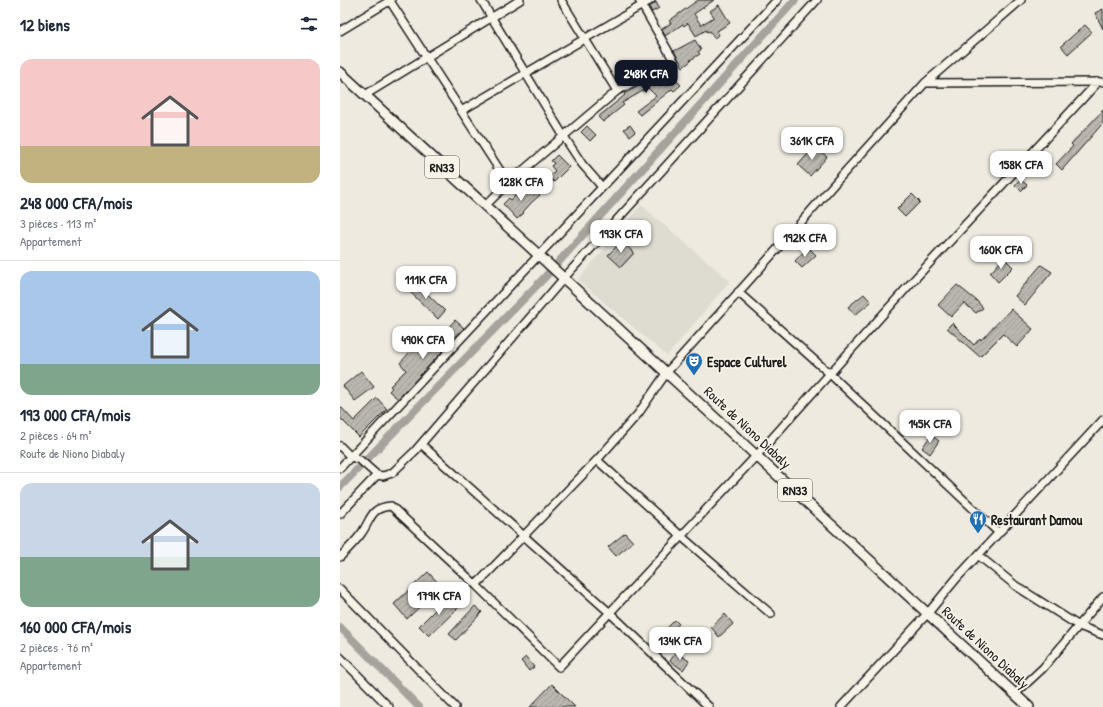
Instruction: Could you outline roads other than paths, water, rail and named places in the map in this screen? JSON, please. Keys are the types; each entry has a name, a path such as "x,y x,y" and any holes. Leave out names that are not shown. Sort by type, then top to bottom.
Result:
{"main road":[{"name":"Route de Niono Diabaly","path":"340,72 1029,707"}],"street":[{"path":"340,31 390,0 508,183"},
{"path":"481,0 563,135 582,164 602,187"},
{"path":"365,95 520,0"},
{"path":"561,0 617,91"},
{"path":"461,111 585,39 640,3 651,0"},
{"path":"340,468 541,257 602,187 777,0"},
{"path":"340,446 351,457 360,460 377,475 383,476 392,473 420,444 562,276 817,0"},
{"path":"476,585 597,460 638,414 667,372 925,83 1021,0"},
{"path":"485,206 508,183 563,135 617,91 674,61 640,3"},
{"path":"925,83 1101,82"},
{"path":"340,557 362,533 372,514 382,507 391,506 476,585 559,666 757,455 911,283 1101,82"},
{"path":"738,292 830,374 999,533"},
{"path":"841,707 928,613 956,579 1103,420"},
{"path":"420,444 610,612 709,707"},
{"path":"597,460 681,536 772,614"},
{"path":"340,514 377,475"},
{"path":"978,555 1016,586 1079,626 1103,635"},
{"path":"340,589 455,707"},
{"path":"1015,694 1043,668 1103,597"},
{"path":"340,657 389,707"}],"waterway":[{"path":"340,487 545,277 795,0"},
{"path":"340,627 419,707"}],"place":[{"name":"Espace Culturel","path":"694,376"},
{"name":"Restaurant Damou","path":"978,534"}]}
